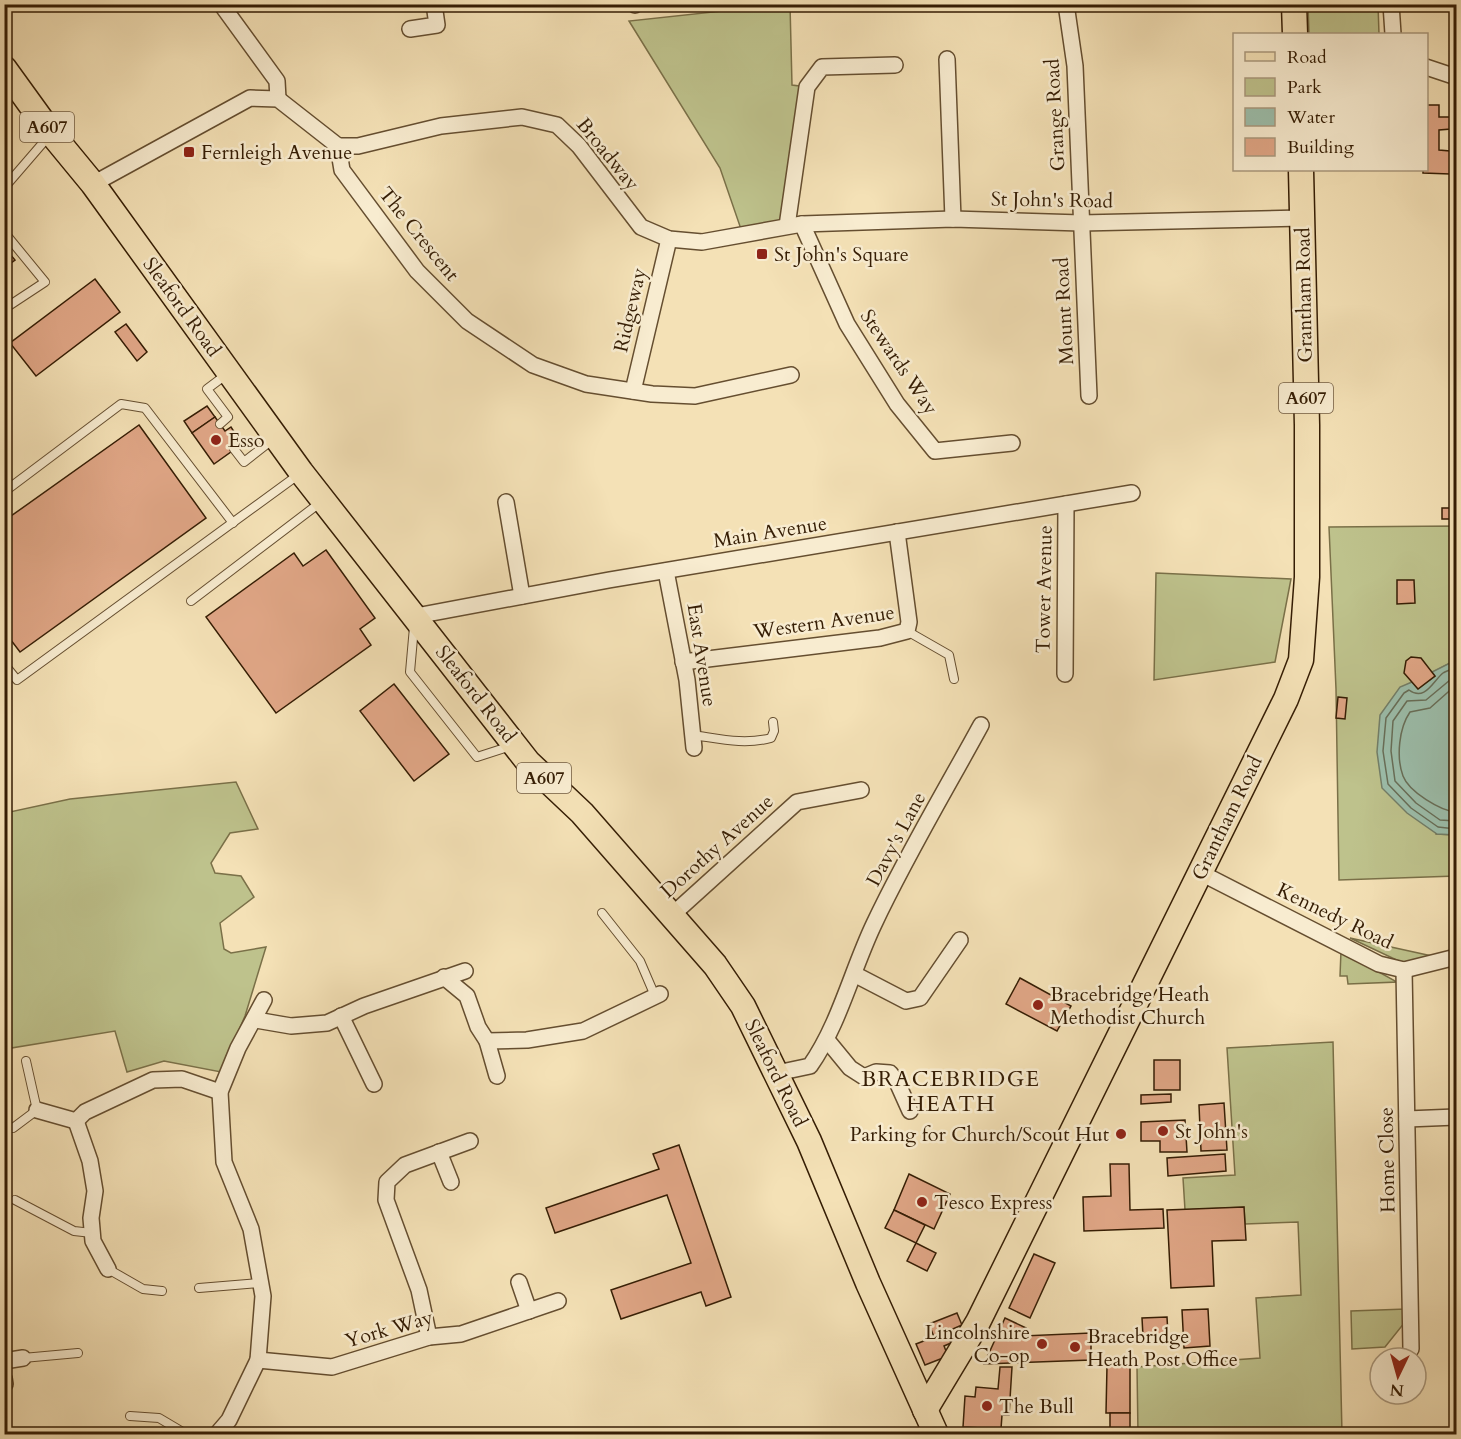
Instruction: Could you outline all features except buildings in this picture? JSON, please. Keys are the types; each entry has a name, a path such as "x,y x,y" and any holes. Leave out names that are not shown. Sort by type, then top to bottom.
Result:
{"main road":[{"path":"1294,4 1295,33"},
{"name":"Sleaford Road","path":"4,68 51,133 93,184 301,472 528,762 582,813 714,965 742,1006 777,1073 925,1410"},
{"name":"Grantham Road","path":"925,1410 978,1322 1143,993 1199,872 1286,699 1301,660 1307,548 1301,171"},
{"name":"A607","path":"925,1410 936,1434"}],"street":[{"path":"410,29 437,25 434,4"},
{"name":"Grange Road","path":"1066,4 1075,66 1081,223"},
{"path":"1391,4 1393,33"},
{"path":"222,5 277,81 278,99"},
{"path":"947,60 953,219"},
{"path":"794,225 807,87 822,67 895,64"},
{"path":"1428,68 1456,77"},
{"path":"93,184 250,98 278,99 338,146"},
{"name":"Broadway","path":"338,146 358,146 441,126 522,117 557,125 579,146 641,227 669,239 702,242 794,225"},
{"name":"The Crescent","path":"338,146 342,170 417,271 467,321 532,365 586,384 633,391 695,396 791,375"},
{"name":"St John's Road","path":"794,225 953,219 1081,223 1302,218"},
{"name":"Mount Road","path":"1081,223 1089,396"},
{"name":"Stewards Way","path":"794,225 847,324 897,404 935,451 1012,443"},
{"name":"Ridgeway","path":"633,391 669,239"},
{"name":"Main Avenue","path":"416,616 666,571 1132,493"},
{"path":"506,502 522,596"},
{"name":"Tower Avenue","path":"1065,674 1066,504"},
{"name":"Western Avenue","path":"683,662 880,638 907,631 909,622 897,532"},
{"name":"East Avenue","path":"666,571 683,662 694,741"},
{"name":"Davy's Lane","path":"777,1073 810,1066 827,1040 836,1011 854,975 874,924 981,725"},
{"name":"Dorothy Avenue","path":"671,916 797,802 861,790"},
{"name":"Kennedy Road","path":"1199,872 1379,964 1404,970 1456,957"},
{"path":"854,975 906,1001 920,998 960,940"},
{"name":"Home Close","path":"1404,970 1411,1346"},
{"path":"256,1020 291,1026 327,1023 465,971"},
{"path":"444,977 466,996 478,1028 487,1041 497,1076"},
{"path":"487,1041 527,1040 582,1031 657,995"},
{"path":"217,1434 230,1420 258,1360 263,1296 251,1229 224,1162 220,1092 238,1048 256,1020 264,1000"},
{"path":"341,1016 374,1084"},
{"path":"827,1040 850,1068 864,1077 876,1072 890,1072 910,1110"},
{"path":"76,1121 85,1112 153,1080 182,1078 220,1092"},
{"path":"37,1110 76,1121"},
{"path":"1407,1119 1456,1117"},
{"path":"76,1121 90,1161 95,1191 91,1218 93,1241 108,1269"},
{"path":"429,1337 419,1290 386,1200 387,1182 405,1165 470,1141"},
{"path":"439,1152 451,1182"},
{"path":"519,1282 529,1311"},
{"name":"York Way","path":"258,1360 332,1367 429,1337 461,1334 558,1301"},
{"path":"4,1361 23,1358"}],"lane":[{"path":"4,188 51,133"},
{"path":"4,232 45,282 4,309"},
{"path":"220,424 228,417 207,389 229,372"},
{"path":"4,492 121,404 145,408 233,523"},
{"path":"234,449 244,462 276,437"},
{"path":"4,664 16,680 301,472"},
{"path":"191,601 323,501"},
{"path":"416,616 410,672 477,757 515,744"},
{"path":"907,631 949,655 954,679"},
{"path":"694,741 737,743 771,738 774,731 773,722"},
{"path":"602,913 640,962 657,995"},
{"path":"13,1128 37,1110 26,1061"},
{"path":"15,1200 74,1231 92,1233"},
{"path":"108,1269 143,1289 162,1291"},
{"path":"199,1288 260,1282"},
{"path":"23,1358 78,1353"},
{"path":"5,1381 7,1413"},
{"path":"130,1416 159,1418 186,1434"}],"green space":[{"path":"790,5 792,85 807,87 787,226 743,235 720,168 629,21"},
{"path":"1308,5 1378,5 1379,33 1309,33"},
{"path":"1456,526 1456,660 1433,672 1435,676 1418,689 1436,834 1456,835 1456,876 1339,880 1336,689 1329,527"},
{"path":"1156,573 1291,579 1275,662 1154,680"},
{"path":"236,782 258,829 230,833 211,863 215,873 241,876 254,897 220,923 224,949 231,953 266,947 245,1016 221,1072 164,1061 127,1072 115,1031 5,1049 5,813 70,799"},
{"path":"1350,938 1432,956 1405,964"},
{"path":"1341,951 1397,982 1348,984 1347,976 1340,976"},
{"path":"1333,1042 1342,1434 1138,1434 1137,1367 1260,1358 1256,1298 1301,1295 1298,1222 1245,1224 1244,1207 1185,1210 1183,1178 1235,1175 1227,1048"},
{"path":"1406,1309 1405,1322 1386,1346 1352,1349 1351,1311"}],"water":[{"path":"1456,660 1456,835 1437,834 1407,813 1382,788 1377,752 1380,715 1400,687 1412,682 1418,689 1435,676 1432,672"}],"place":[{"name":"Fernleigh Avenue","path":"189,152"},
{"name":"St John's Square","path":"762,254"},
{"name":"Esso","path":"216,440"},
{"name":"Bracebridge Heath Methodist Church","path":"1038,1005"},
{"name":"St John's","path":"1163,1131"},
{"name":"Parking for Church/Scout Hut","path":"1121,1134"},
{"name":"Tesco Express","path":"922,1202"},
{"name":"Lincolnshire Co-op","path":"1042,1344"},
{"name":"Bracebridge Heath Post Office","path":"1075,1347"},
{"name":"The Bull","path":"987,1406"}],"district":[{"name":"BRACEBRIDGE HEATH","path":"951,1092"}]}
